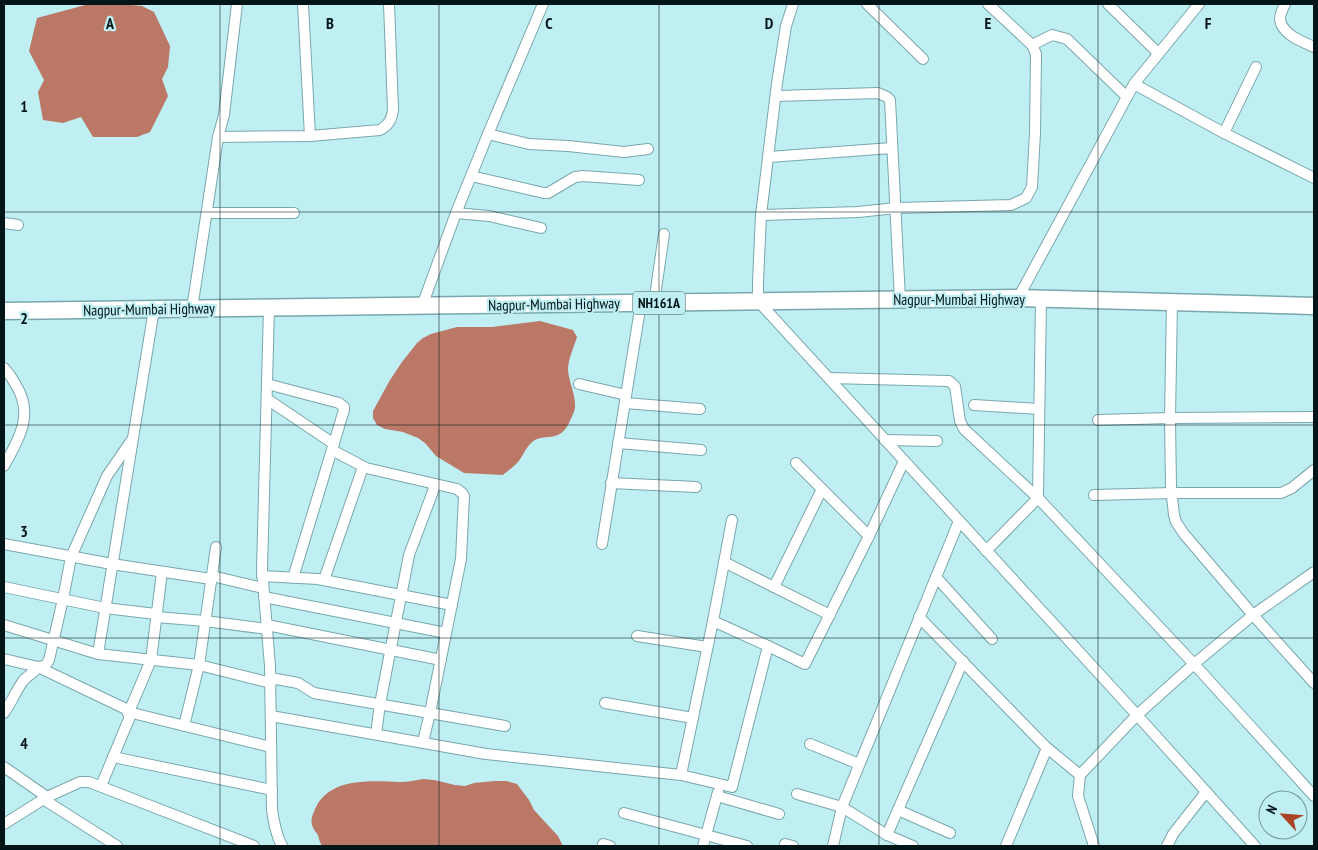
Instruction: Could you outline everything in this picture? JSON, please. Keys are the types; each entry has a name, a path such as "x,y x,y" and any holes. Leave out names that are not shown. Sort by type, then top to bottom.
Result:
{"highway":[{"name":"Nagpur-Mumbai Highway","path":"4,311 1018,298 1314,306"}],"street":[{"path":"192,308 218,138 224,115 237,4"},
{"path":"303,4 310,136"},
{"path":"218,138 310,136 380,130 390,123 393,110 389,4"},
{"path":"422,306 456,213 543,4"},
{"path":"793,4 786,26 761,215 758,301 1137,715 1253,846"},
{"path":"867,4 923,59"},
{"path":"761,215 858,212 896,208 1011,205 1026,198 1032,187 1036,54 1032,45 988,4"},
{"path":"1108,4 1158,54"},
{"path":"1018,298 1134,84 1198,4"},
{"path":"1285,4 1280,19 1286,31 1314,47"},
{"path":"1032,45 1052,35 1066,39 1127,97"},
{"path":"1224,133 1256,67"},
{"path":"1134,84 1224,133 1314,178"},
{"path":"776,96 878,93 890,100 900,300"},
{"path":"488,134 529,144 624,152 648,149"},
{"path":"769,157 892,148"},
{"path":"471,176 544,193 548,193 576,177 583,176 639,180"},
{"path":"206,213 294,213"},
{"path":"456,213 489,216 542,228"},
{"path":"4,224 18,225"},
{"path":"602,544 625,399 664,234"},
{"path":"986,550 1038,498 1041,299"},
{"path":"1172,302 1170,418 1174,515 1180,529 1314,683"},
{"path":"270,308 262,576 271,680 272,810 276,833 282,846"},
{"path":"98,654 154,309"},
{"path":"4,368 10,374 19,390 25,408 17,443 4,466"},
{"path":"829,378 952,382 955,386 962,426 1038,498 1194,664 1314,796"},
{"path":"267,384 342,404 344,407 293,578"},
{"path":"579,384 625,399 700,409"},
{"path":"267,399 333,447 363,466 460,490 464,496 462,554 423,742"},
{"path":"974,405 1039,409"},
{"path":"1098,420 1314,418"},
{"path":"4,713 24,680 38,667 45,666 49,660 71,557 107,476 133,438"},
{"path":"885,440 937,441"},
{"path":"618,444 701,450"},
{"path":"713,621 805,664 904,461"},
{"path":"796,463 868,536"},
{"path":"324,580 363,466"},
{"path":"1094,495 1281,492 1292,488 1314,470"},
{"path":"376,734 380,704 409,555 435,484"},
{"path":"612,484 696,487"},
{"path":"774,587 822,490"},
{"path":"681,775 732,520"},
{"path":"833,846 842,807 858,764 959,521"},
{"path":"4,544 112,564 212,578 263,593 446,634"},
{"path":"184,726 198,665 216,547"},
{"path":"724,562 830,615"},
{"path":"100,786 129,719 128,712 150,660 162,572"},
{"path":"1094,846 1078,796 1080,775 1137,715 1194,664 1253,615 1314,572"},
{"path":"262,576 324,580 452,606"},
{"path":"936,577 992,639"},
{"path":"4,587 105,608 156,616 267,627 441,660"},
{"path":"919,617 1047,748 1080,775"},
{"path":"4,625 98,654 198,665 271,680 298,683 314,693 505,726"},
{"path":"638,636 707,647"},
{"path":"271,716 486,754 681,775 732,787 768,646"},
{"path":"4,659 38,667 86,689 126,709 128,712 271,747"},
{"path":"887,835 962,661"},
{"path":"605,704 693,718"},
{"path":"810,744 858,764"},
{"path":"1006,846 1047,748"},
{"path":"113,757 272,790"},
{"path":"4,766 45,798 117,846"},
{"path":"4,824 45,798 80,782 89,782 254,846"},
{"path":"703,846 720,784"},
{"path":"1167,846 1173,834 1206,792"},
{"path":"797,794 842,807 887,835 913,846"},
{"path":"717,796 779,814"},
{"path":"898,810 950,833"},
{"path":"624,813 747,846"},
{"path":"272,846 276,833"}],"shaded area":[{"path":"89,4 142,6 154,12 170,46 168,67 162,79 168,96 150,132 137,137 93,137 81,117 63,123 43,120 38,92 44,80 29,51 37,18"},
{"path":"540,321 573,330 577,337 568,366 575,408 565,430 556,436 541,438 531,443 515,466 503,475 464,473 436,456 418,438 377,425 373,418 373,411 402,362 423,338 457,327 492,327"},
{"path":"423,779 465,786 495,781 517,784 534,810 558,836 563,846 322,846 312,826 312,818 316,807 323,797 332,790 353,783 377,781 403,782"}]}
